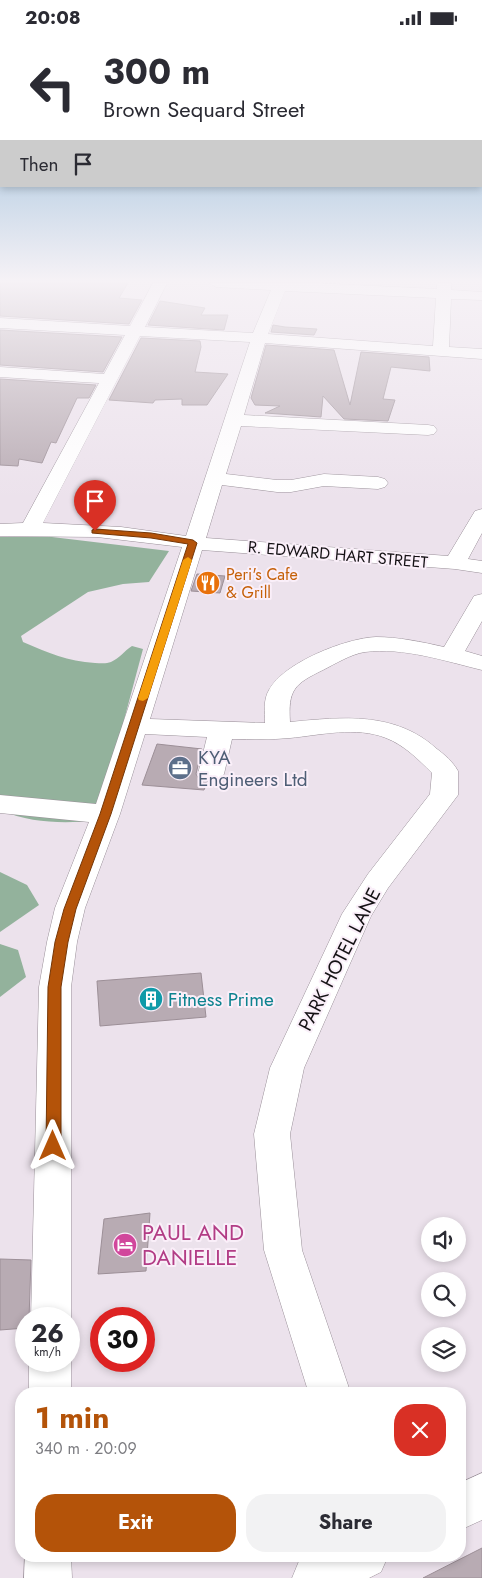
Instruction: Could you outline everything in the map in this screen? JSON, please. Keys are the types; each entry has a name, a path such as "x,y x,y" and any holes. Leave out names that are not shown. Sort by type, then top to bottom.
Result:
{"street":[{"path":"30,529 122,355"},
{"path":"51,1307 55,987 62,942 70,909 106,814 234,420 253,355"},
{"path":"0,372 109,379"},
{"path":"234,420 428,430"},
{"path":"214,478 277,486 291,486 324,480 378,483"},
{"path":"455,563 482,515"},
{"name":"R. EDWARD HART STREET","path":"0,530 30,529 151,535 193,543 455,563 482,567"},
{"path":"450,655 482,601"},
{"path":"278,731 278,703 282,686 296,674 339,654 364,645 381,645 450,655 482,663"},
{"name":"PARK HOTEL LANE","path":"134,725 221,731 278,731 330,725 388,730 422,747 445,771 444,795 378,881 357,914 286,1068 272,1133 283,1250 328,1387"},
{"path":"211,774 221,731"},
{"path":"0,804 106,814"},
{"path":"50,1372 50,1387"},
{"path":"466,1504 482,1496"},
{"path":"48,1562 48,1578"}],"green space":[{"path":"0,537 52,537 169,551 149,582 123,584 88,592 21,636 23,642 41,650 85,662 109,663 117,659 132,646 143,649 97,821 36,820 12,815 0,810"},
{"path":"0,872 27,885 39,905 0,932"},
{"path":"0,944 18,950 26,977 0,997"}],"building":[{"path":"0,355 112,355 103,372 0,365"},
{"path":"132,355 199,355 195,372 228,374 207,405 182,405 182,399 155,400 153,403 109,400"},
{"path":"263,355 335,355 350,405 360,355 429,357 430,371 391,367 383,399 395,400 388,421 344,419 323,396 321,417 265,413 280,406 255,405 251,398"},
{"path":"0,379 96,385 89,398 77,398 56,443 51,442 42,463 19,459 18,466 0,465"},
{"name":"Peri's Cafe & Grill","path":"197,574 225,576 220,593 191,591"},
{"name":"KYA Engineers Ltd","path":"157,744 202,749 196,774 200,781 207,783 204,790 142,785"},
{"name":"Fitness Prime","path":"201,973 206,1017 100,1026 97,981"},
{"name":"PAUL AND DANIELLE","path":"150,1213 146,1271 98,1274 104,1219"},
{"path":"0,1259 31,1260 29,1307 15,1307 15,1329 0,1330"},
{"path":"482,1548 482,1578 423,1578 454,1562 466,1562 466,1556"}],"slow traffic":[{"path":"143,698 188,560"}],"place":[{"name":"Peri's Cafe & Grill","path":"208,583"},
{"name":"KYA Engineers Ltd","path":"180,768"},
{"name":"Fitness Prime","path":"151,999"},
{"name":"PAUL AND DANIELLE","path":"125,1245"}],"route":[{"path":"53,1146 55,987 62,942 70,909 106,814 193,543 151,535 95,531"}]}
